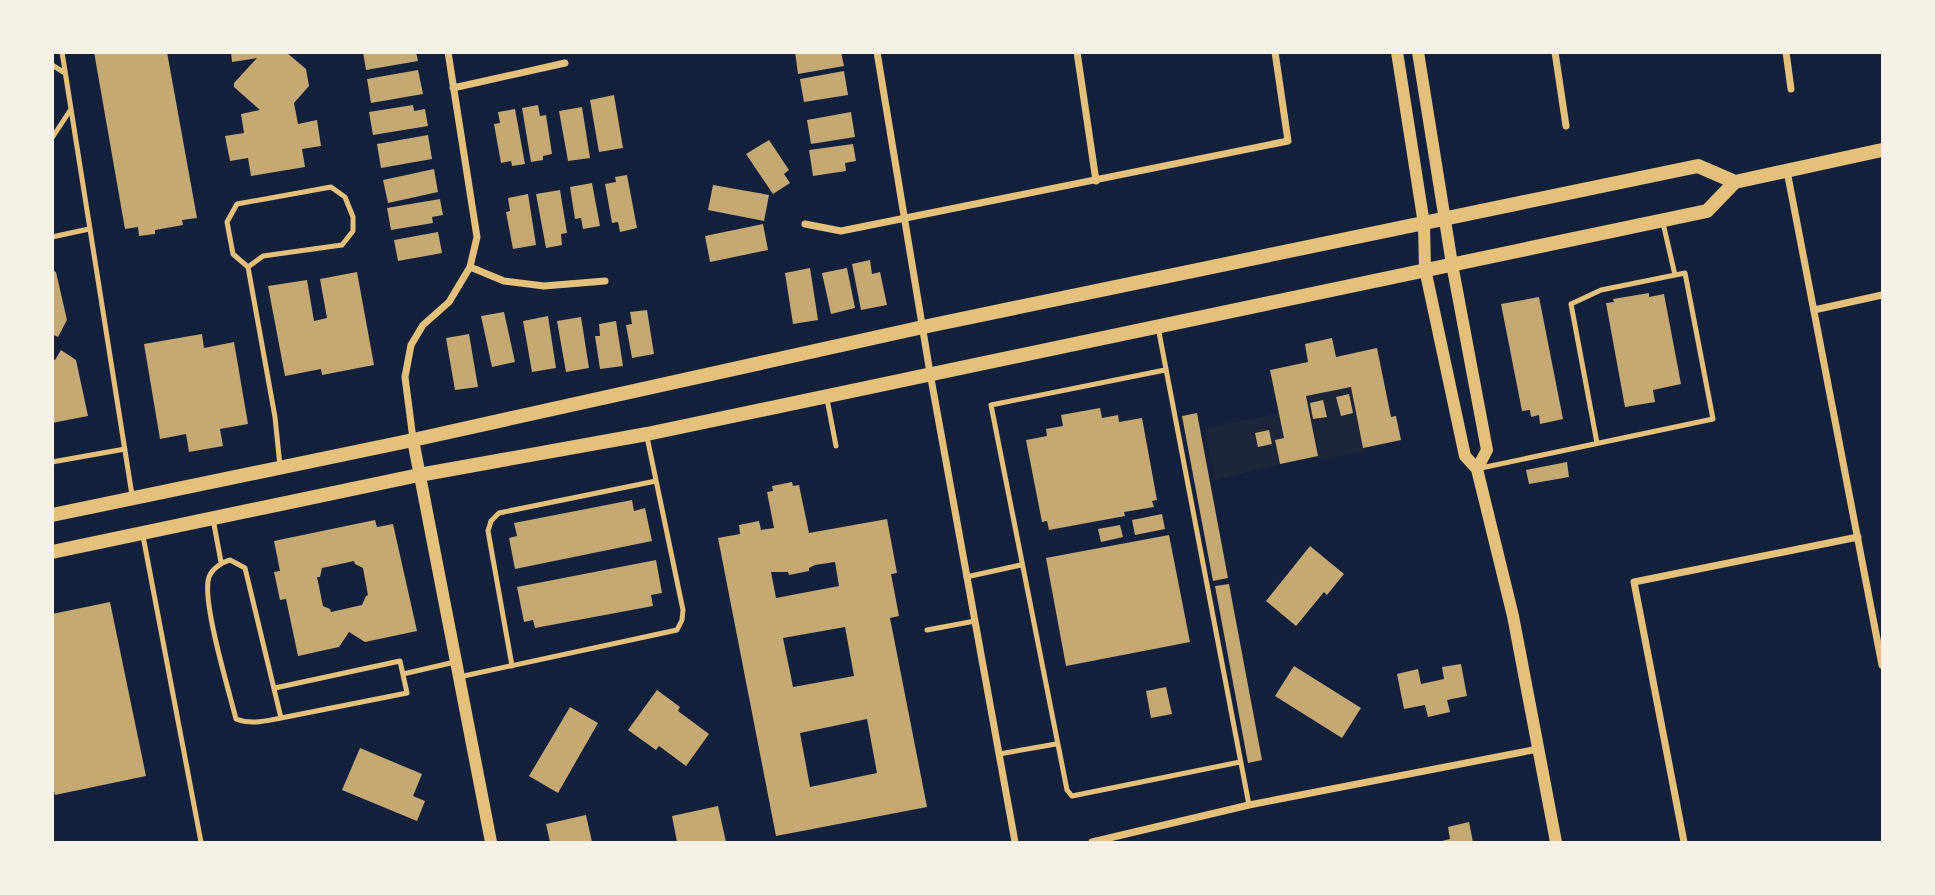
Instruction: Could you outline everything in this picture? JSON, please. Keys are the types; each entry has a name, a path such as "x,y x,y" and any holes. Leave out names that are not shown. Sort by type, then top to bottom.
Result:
{"main road":[{"path":"52,552 419,475 647,434 1707,211 1735,182 1882,150"},
{"path":"52,515 413,440 923,327 1698,166 1735,182"}],"street":[{"path":"447,52 477,237 470,267 449,302 423,325 411,345 405,377 419,475 491,842"},
{"path":"877,52 930,373 1015,842"},
{"path":"1077,52 1096,181"},
{"path":"805,224 841,231 1288,141 1275,52"},
{"path":"1397,52 1424,224 1425,269 1465,456 1477,469 1513,616 1556,842"},
{"path":"1418,52 1452,264 1487,450 1477,469"},
{"path":"1555,52 1566,126"},
{"path":"1786,52 1791,89"},
{"path":"453,88 565,63"},
{"path":"1787,170 1882,665"},
{"path":"470,267 504,281 544,286 605,281"},
{"path":"1814,310 1882,295"},
{"path":"1684,842 1634,582 1858,537"},
{"path":"1092,842 1249,805 1538,749"}],"lane":[{"path":"62,52 133,499"},
{"path":"52,65 65,73"},
{"path":"52,138 71,109"},
{"path":"248,267 263,256 342,245 353,231 353,216 345,197 331,187 237,204 227,222 233,254 248,267 275,417 280,467"},
{"path":"1662,220 1675,275"},
{"path":"52,237 89,229"},
{"path":"1477,469 1713,419 1685,273 1607,289 1572,304 1597,443"},
{"path":"1158,325 1249,805"},
{"path":"1166,370 991,405 1021,565 1056,744 1067,790 1072,796 1240,762"},
{"path":"826,396 836,446"},
{"path":"459,677 677,630 683,610 647,434"},
{"path":"52,462 125,449"},
{"path":"512,666 488,531 491,521 499,513 656,481"},
{"path":"213,519 222,562"},
{"path":"142,533 201,842"},
{"path":"275,688 400,661 407,693 281,718 246,723 236,719 207,598 209,576 222,562 230,560 245,568 281,718"},
{"path":"966,577 1021,565"},
{"path":"928,630 975,621"},
{"path":"403,674 456,662"},
{"path":"999,754 1056,744"}],"shaded area":[{"path":"1351,387 1364,452 1319,460 1306,396"},
{"path":"1279,413 1284,438 1275,440 1280,464 1215,480 1205,428"}],"building":[{"path":"94,52 167,52 197,218 182,220 183,225 155,230 155,234 139,236 138,227 125,229"},
{"path":"231,52 286,52 306,69 309,86 294,103 298,124 317,120 321,146 302,149 305,167 251,176 248,158 230,161 225,136 244,133 241,114 260,110 234,87 234,83 257,58 232,62"},
{"path":"363,52 416,52 418,61 366,70"},
{"path":"795,52 841,52 844,66 798,74"},
{"path":"418,70 423,94 371,103 367,79"},
{"path":"844,71 848,95 804,102 800,79"},
{"path":"614,95 623,148 599,152 590,100"},
{"path":"413,105 414,111 425,109 428,126 373,135 369,112"},
{"path":"538,105 540,116 546,115 552,154 543,156 543,160 531,162 522,108"},
{"path":"582,107 590,158 568,161 559,111"},
{"path":"515,109 525,164 512,166 511,161 501,163 494,124 500,123 498,112"},
{"path":"851,112 855,137 811,144 807,120"},
{"path":"428,135 432,159 381,168 377,144"},
{"path":"769,140 789,170 784,174 790,183 773,194 746,154"},
{"path":"853,144 856,161 845,163 846,171 813,176 809,150"},
{"path":"434,169 438,192 388,203 383,180"},
{"path":"627,175 637,228 620,232 618,222 612,223 605,184 616,182 615,177"},
{"path":"592,183 600,226 583,229 581,218 575,219 570,187"},
{"path":"713,185 769,195 764,221 708,210"},
{"path":"560,190 567,233 561,234 562,245 546,248 536,194"},
{"path":"528,194 536,245 513,249 506,212 510,211 508,198"},
{"path":"440,199 443,215 432,217 433,223 391,230 387,208"},
{"path":"763,224 768,250 710,262 705,236"},
{"path":"438,232 442,253 398,261 394,240"},
{"path":"870,260 872,274 880,272 887,305 861,310 852,264"},
{"path":"810,268 818,320 793,324 785,273"},
{"path":"847,268 855,308 831,314 822,273"},
{"path":"52,270 56,272 67,320 58,337 52,334"},
{"path":"357,272 374,365 322,375 321,369 285,376 268,286 307,280 314,321 327,318 320,279"},
{"path":"1649,293 1649,297 1664,294 1681,384 1653,390 1655,402 1625,407 1606,303 1614,302 1613,299"},
{"path":"1539,297 1563,419 1540,424 1539,415 1531,417 1530,410 1522,411 1501,304"},
{"path":"647,310 654,354 632,358 626,325 632,324 630,312"},
{"path":"504,312 515,362 492,367 481,316"},
{"path":"548,316 556,368 532,372 523,321"},
{"path":"581,317 589,368 566,372 557,321"},
{"path":"616,321 623,366 600,369 595,336 600,336 599,324"},
{"path":"202,334 204,348 234,342 248,424 220,429 223,446 189,452 186,434 160,439 144,344"},
{"path":"469,334 478,387 455,390 446,338"},
{"path":"1332,338 1336,357 1377,348 1391,417 1396,416 1401,440 1363,448 1351,387 1306,396 1318,456 1280,464 1275,440 1284,438 1270,370 1308,362 1305,344"},
{"path":"61,350 76,360 88,416 52,423 52,358 55,360"},
{"path":"1349,394 1353,413 1341,416 1336,397"},
{"path":"1323,400 1327,417 1313,419 1310,403"},
{"path":"1100,408 1102,418 1118,415 1119,422 1142,418 1157,500 1152,501 1154,507 1124,512 1125,516 1049,530 1047,521 1042,522 1026,440 1047,436 1046,429 1063,426 1061,415"},
{"path":"1197,413 1228,578 1213,581 1182,416"},
{"path":"1269,430 1272,444 1258,447 1255,433"},
{"path":"1567,462 1569,477 1529,484 1526,470"},
{"path":"792,482 793,486 799,485 809,533 887,519 897,573 891,574 899,616 890,618 927,807 776,836 718,538 740,534 739,525 759,521 761,530 774,528 767,492 773,491 772,486","holes":["835,562 839,586 776,598 771,572 788,572 789,575 809,571 809,568 815,565","845,627 854,676 793,687 783,638","867,719 877,773 810,787 800,733"]},
{"path":"632,500 634,511 645,508 652,541 515,569 509,538 517,536 514,523"},
{"path":"1162,514 1165,529 1135,535 1132,520"},
{"path":"375,520 377,527 393,524 417,631 365,642 349,632 339,647 298,656 286,599 280,600 274,572 280,571 274,541","holes":["354,561 363,568 368,595 362,605 331,612 323,606 317,577 320,577 322,568"]},
{"path":"1120,525 1123,537 1101,542 1098,529"},
{"path":"1169,535 1190,642 1066,666 1046,558"},
{"path":"1310,546 1344,574 1327,595 1324,592 1296,626 1266,601"},
{"path":"656,560 662,593 651,595 653,606 535,628 533,620 524,622 517,587"},
{"path":"1229,584 1262,760 1248,763 1215,586"},
{"path":"110,602 146,776 55,795 52,784 52,614"},
{"path":"1461,664 1467,696 1447,700 1450,712 1428,717 1425,705 1404,709 1397,674 1418,669 1421,684 1444,679 1442,667"},
{"path":"1294,666 1361,708 1342,738 1275,696"},
{"path":"1166,687 1172,714 1151,718 1146,691"},
{"path":"657,690 680,707 678,711 709,734 686,766 659,746 656,750 628,730"},
{"path":"570,707 598,723 558,793 529,776"},
{"path":"360,748 422,774 413,796 425,801 417,821 342,790"},
{"path":"718,806 726,842 677,842 672,816"},
{"path":"586,815 592,842 550,842 546,824"},
{"path":"1469,822 1473,842 1438,842 1450,839 1448,827"}]}
